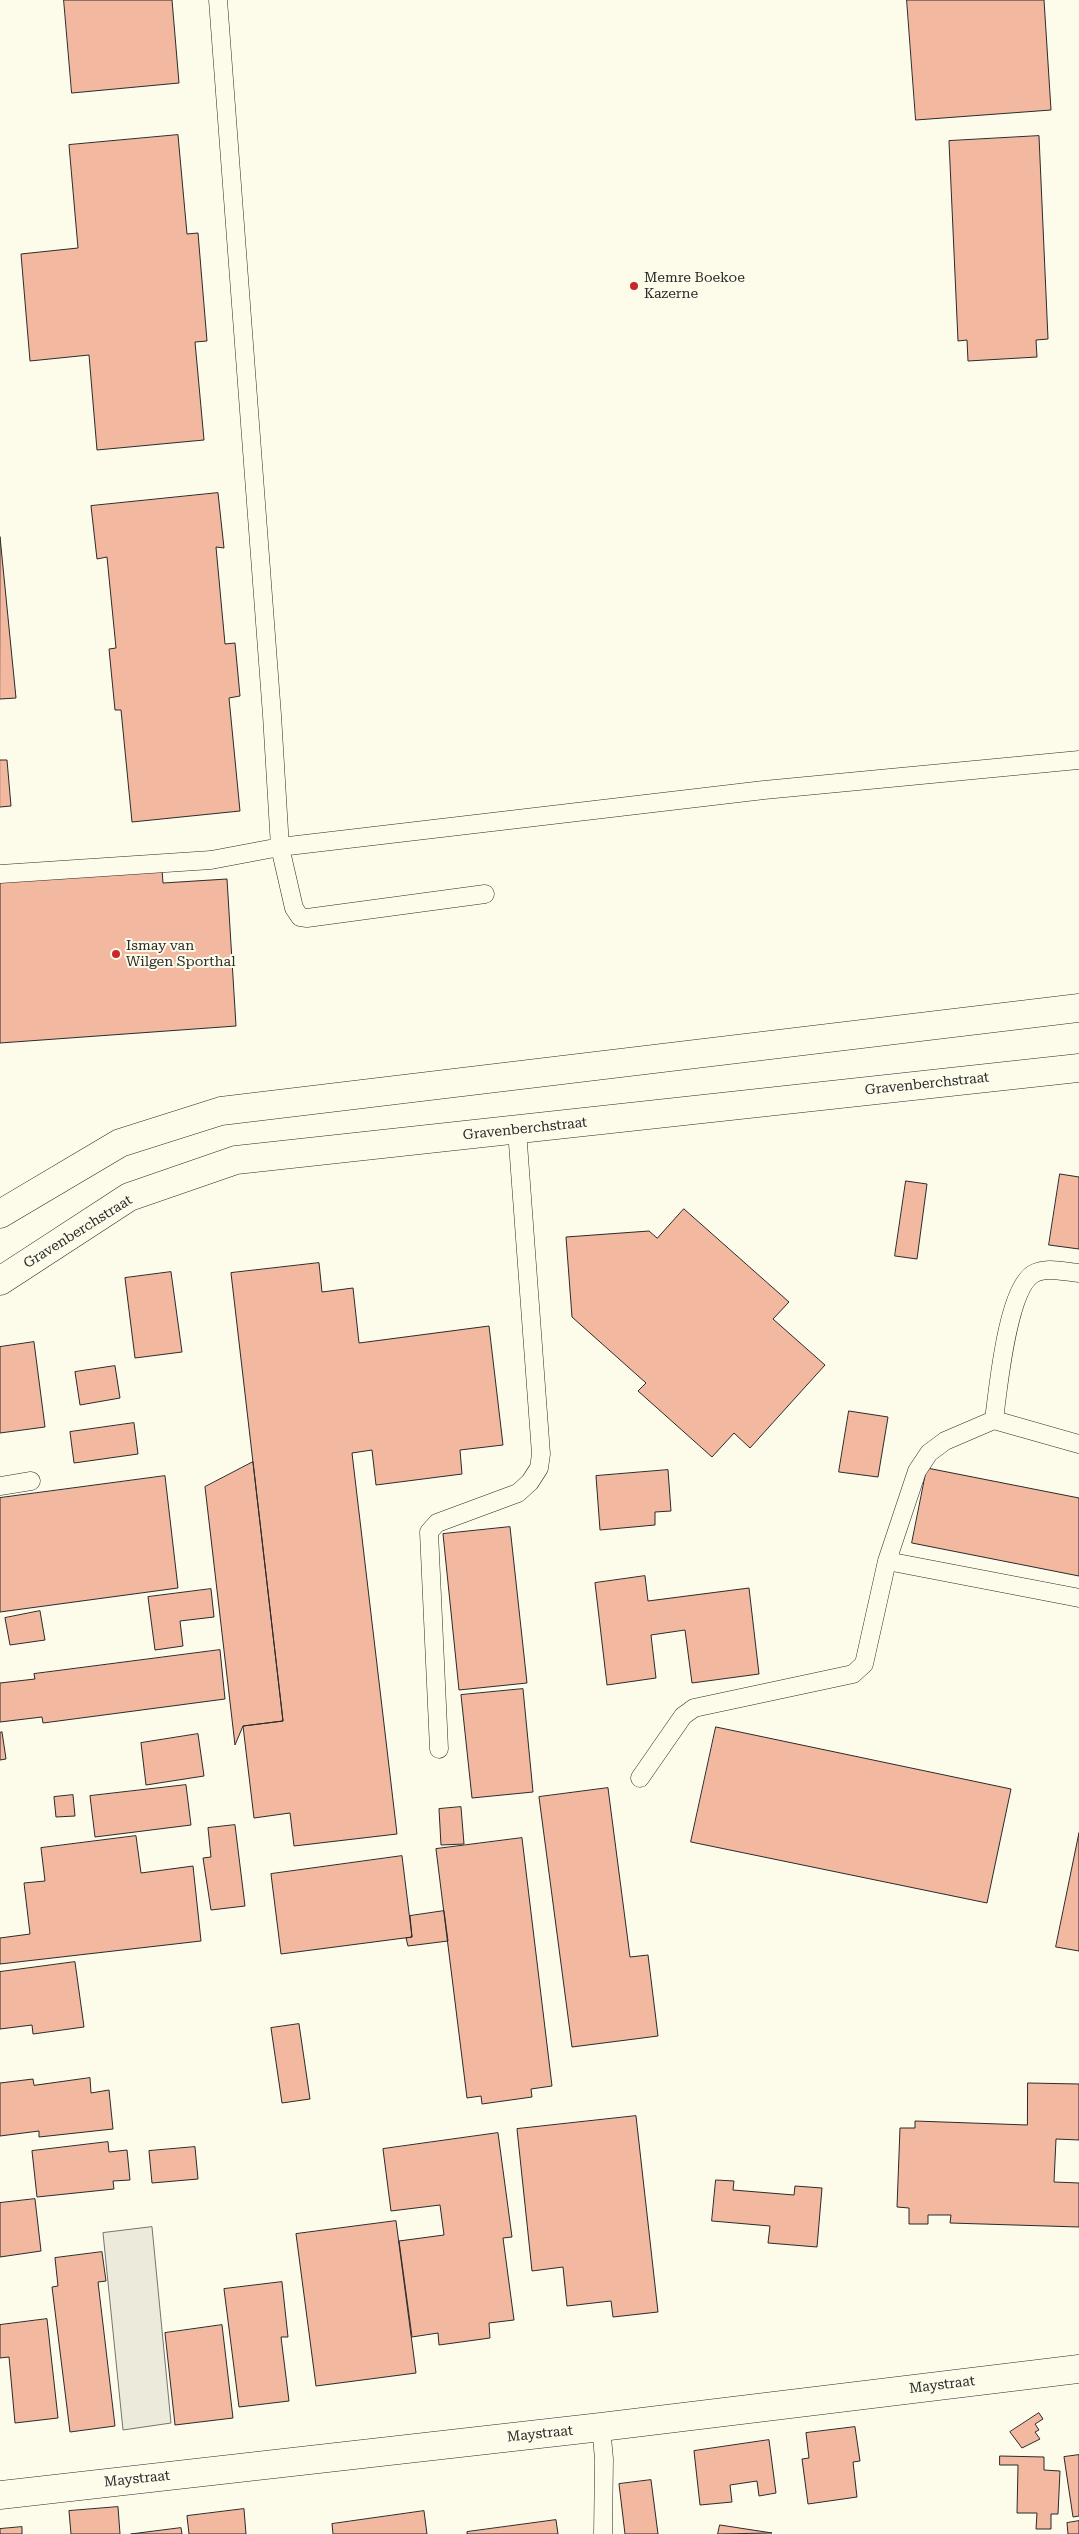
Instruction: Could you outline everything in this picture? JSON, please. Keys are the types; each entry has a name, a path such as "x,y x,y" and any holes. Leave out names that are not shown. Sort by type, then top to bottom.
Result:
{"street":[{"path":"0,1214 120,1142 221,1111 1079,1008"},
{"name":"Gravenberchstraat","path":"0,1281 129,1198 236,1160 1079,1068"},
{"name":"Maystraat","path":"0,2495 601,2427 1079,2369"}],"lane":[{"path":"218,0 272,715 280,847 295,912 307,918 484,894"},
{"path":"0,874 211,860 280,847 764,790 1079,760"},
{"path":"439,1749 428,1532 437,1523 518,1494 530,1482 539,1468 541,1454 517,1130"},
{"path":"994,1420 1002,1350 1023,1284 1034,1274 1048,1270 1079,1273"},
{"path":"640,1778 683,1716 694,1708 853,1674 864,1664 887,1561 916,1471 929,1453 944,1441 994,1420 1079,1444"},
{"path":"0,1486 31,1481"},
{"path":"887,1561 1079,1598"},
{"path":"601,2427 603,2534"}],"shaded area":[{"path":"152,2227 171,2423 123,2430 103,2233"}],"building":[{"path":"64,0 172,0 179,83 72,93"},
{"path":"907,0 1044,0 1051,110 916,120"},
{"path":"178,135 187,234 198,233 207,341 195,342 204,440 97,450 89,355 30,361 21,254 78,248 69,145"},
{"path":"1039,136 1048,339 1036,340 1037,357 968,361 967,340 958,341 949,141"},
{"path":"218,493 224,548 216,547 225,644 235,643 240,696 229,698 240,811 132,822 121,710 115,710 109,649 116,648 107,557 97,559 91,506"},
{"path":"0,537 16,698 0,699"},
{"path":"0,760 7,760 11,806 0,807"},
{"name":"Ismay van Wilgen Sporthal","path":"162,869 163,883 227,879 236,1026 0,1043 0,881"},
{"path":"1060,1174 1079,1177 1079,1249 1049,1245"},
{"path":"906,1181 927,1184 917,1259 895,1256"},
{"path":"684,1209 789,1302 773,1319 825,1365 750,1448 734,1433 712,1457 638,1391 646,1383 572,1317 566,1237 649,1231 657,1238"},
{"path":"319,1263 322,1292 353,1288 359,1343 489,1326 503,1445 460,1450 462,1474 376,1485 372,1450 352,1453 397,1834 294,1846 290,1813 254,1818 243,1726 283,1721 231,1273"},
{"path":"171,1272 182,1352 135,1358 125,1278"},
{"path":"34,1342 45,1427 0,1433 0,1347"},
{"path":"115,1366 120,1398 80,1405 75,1372"},
{"path":"849,1411 888,1417 878,1477 839,1472"},
{"path":"134,1423 138,1454 74,1463 70,1432"},
{"path":"253,1462 283,1721 243,1726 235,1745 205,1487"},
{"path":"927,1468 1079,1498 1079,1576 912,1543"},
{"path":"668,1470 671,1511 655,1512 655,1525 600,1530 596,1476"},
{"path":"165,1476 178,1588 0,1612 0,1498"},
{"path":"510,1527 527,1683 459,1690 443,1534"},
{"path":"645,1576 648,1601 749,1588 759,1674 692,1683 685,1630 651,1635 656,1678 607,1685 595,1583"},
{"path":"211,1589 214,1617 180,1621 183,1646 155,1650 148,1597"},
{"path":"40,1611 45,1640 10,1645 5,1618"},
{"path":"220,1650 225,1699 43,1723 42,1717 0,1722 0,1683 35,1679 34,1674"},
{"path":"523,1689 533,1792 472,1798 461,1695"},
{"path":"716,1727 1011,1789 987,1903 691,1842"},
{"path":"2,1732 6,1759 0,1760 0,1733"},
{"path":"198,1734 204,1776 146,1785 141,1743"},
{"path":"186,1785 191,1825 95,1837 90,1796"},
{"path":"608,1788 630,1957 648,1955 658,2036 572,2047 539,1797"},
{"path":"73,1795 75,1816 56,1817 54,1797"},
{"path":"461,1807 464,1844 441,1845 439,1809"},
{"path":"235,1825 245,1906 211,1910 203,1858 211,1857 208,1828"},
{"path":"1079,1833 1079,1951 1056,1947"},
{"path":"136,1836 141,1873 193,1866 201,1941 0,1964 0,1938 30,1934 24,1883 45,1881 41,1848"},
{"path":"522,1838 552,2086 531,2089 532,2097 482,2104 481,2096 467,2098 436,1849"},
{"path":"402,1856 412,1937 281,1954 271,1874"},
{"path":"444,1911 448,1941 408,1946 406,1938 412,1937 410,1916"},
{"path":"75,1962 84,2027 33,2034 32,2025 0,2029 0,1972"},
{"path":"299,2024 310,2099 282,2103 271,2028"},
{"path":"90,2078 91,2093 109,2090 113,2129 39,2137 39,2131 0,2136 0,2083 33,2079 34,2085"},
{"path":"1028,2083 1079,2084 1079,2140 1056,2139 1054,2182 1079,2183 1079,2227 950,2223 951,2215 928,2215 928,2224 909,2224 909,2208 897,2207 900,2128 915,2128 915,2121 1027,2125"},
{"path":"636,2116 658,2312 613,2317 611,2301 567,2306 563,2267 532,2271 517,2129"},
{"path":"498,2133 512,2237 503,2238 514,2320 489,2323 490,2338 439,2345 438,2333 412,2337 399,2241 444,2235 440,2205 391,2211 383,2149"},
{"path":"108,2142 109,2152 127,2150 130,2180 113,2181 114,2189 37,2197 32,2151"},
{"path":"195,2147 198,2179 152,2183 149,2151"},
{"path":"716,2180 734,2181 733,2190 794,2195 795,2186 822,2188 817,2247 768,2243 770,2226 712,2221"},
{"path":"35,2199 41,2251 0,2257 0,2203"},
{"path":"396,2221 416,2373 316,2386 296,2234"},
{"path":"102,2252 106,2281 98,2282 115,2426 70,2432 52,2287 58,2286 55,2258"},
{"path":"282,2282 288,2337 281,2337 289,2401 239,2407 224,2289"},
{"path":"47,2319 58,2418 15,2423 9,2357 0,2358 0,2325"},
{"path":"222,2325 233,2418 175,2425 165,2333"},
{"path":"1039,2413 1043,2419 1035,2424 1039,2430 1035,2432 1040,2439 1022,2448 1010,2432"},
{"path":"855,2427 860,2461 853,2462 857,2497 808,2504 802,2459 809,2458 806,2433"},
{"path":"769,2440 776,2493 759,2496 757,2481 730,2485 732,2502 700,2505 694,2451"},
{"path":"1079,2455 1079,2516 1073,2517 1064,2457"},
{"path":"1000,2456 1044,2457 1044,2470 1060,2471 1058,2514 1051,2514 1051,2529 1036,2529 1037,2513 1017,2513 1018,2465 1000,2465"},
{"path":"651,2480 658,2534 625,2534 619,2484"},
{"path":"118,2507 120,2534 71,2534 69,2511"},
{"path":"244,2509 246,2534 189,2534 187,2516"},
{"path":"424,2511 427,2534 333,2534 332,2524"},
{"path":"556,2520 558,2534 467,2534 467,2532"},
{"path":"1079,2521 1079,2534 1068,2534 1067,2523"},
{"path":"720,2525 772,2533 718,2534"},
{"path":"22,2527 22,2534 0,2534 0,2529"},
{"path":"181,2528 182,2534 131,2534"}],"place":[{"name":"Memre Boekoe Kazerne","path":"634,286"},
{"name":"Ismay van Wilgen Sporthal","path":"116,954"}]}
